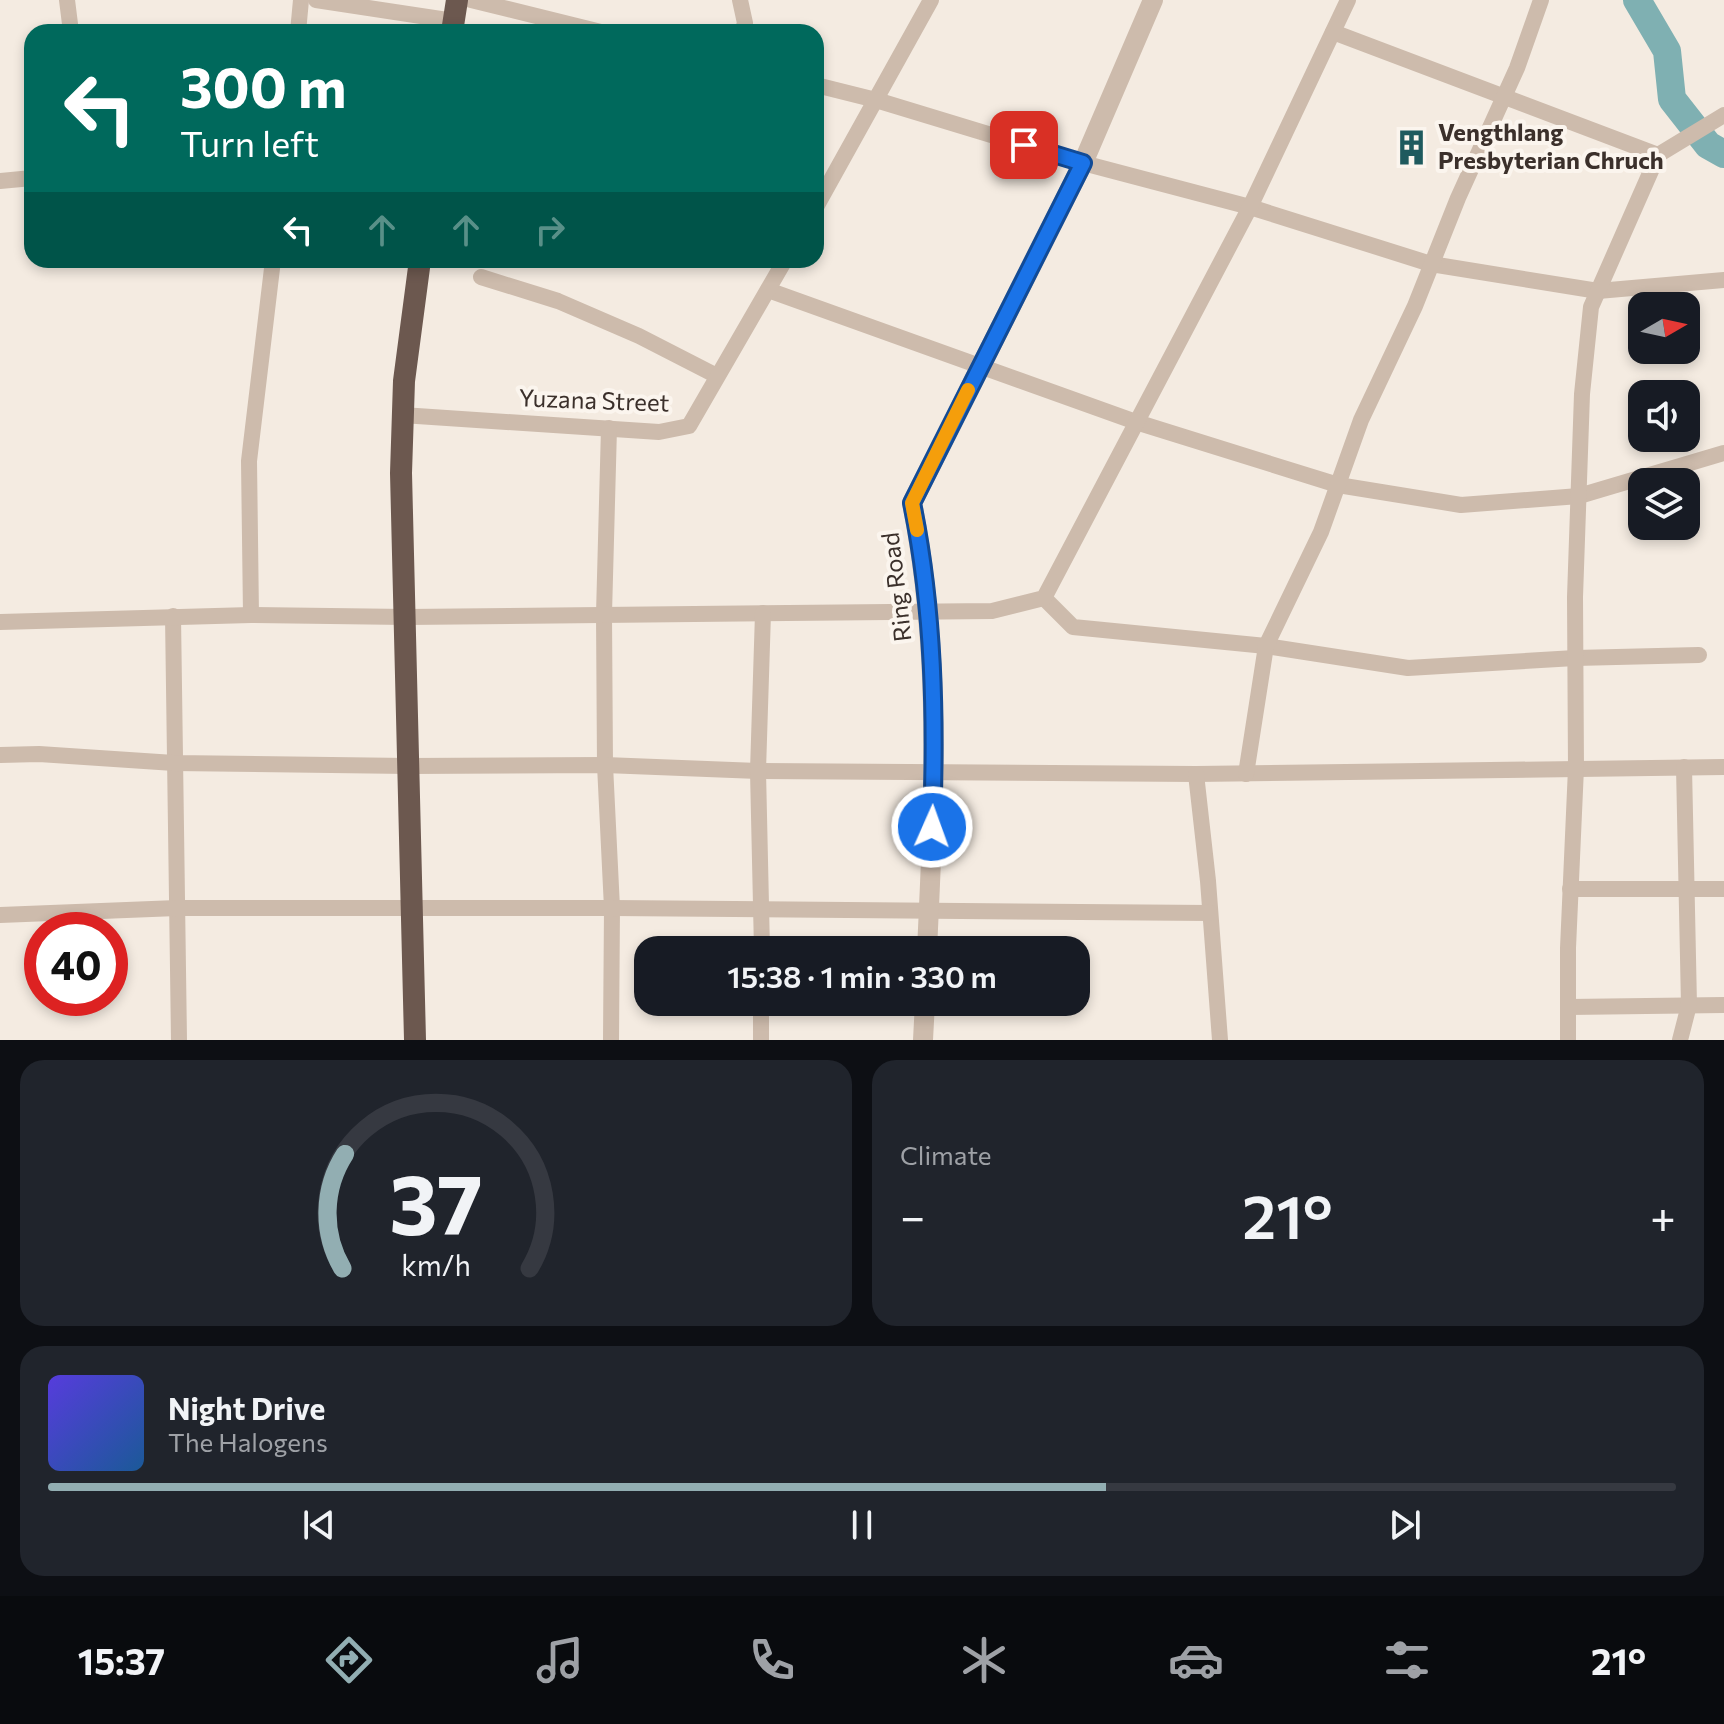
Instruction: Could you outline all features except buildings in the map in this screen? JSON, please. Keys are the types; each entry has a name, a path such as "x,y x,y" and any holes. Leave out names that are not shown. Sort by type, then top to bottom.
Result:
{"highway":[{"path":"415,1040 402,415 419,268"}],"street":[{"path":"67,0 70,24"},
{"path":"299,24 301,0"},
{"path":"316,0 454,18"},
{"path":"471,0 568,24"},
{"path":"740,0 745,24"},
{"path":"824,193 931,0"},
{"name":"Ring Road","path":"928,936 935,736 924,565 912,503 1083,163 1153,0"},
{"path":"1246,774 1266,646 1321,532 1361,420 1415,306 1505,95 1541,0"},
{"path":"0,622 251,615 406,617 992,611 1044,598 1250,207 1333,32 1343,1"},
{"path":"1333,32 1658,155"},
{"path":"824,87 1083,163 1250,207 1431,264 1598,291 1724,280"},
{"path":"1568,1040 1582,394 1591,307 1658,155 1724,115"},
{"path":"0,181 24,179"},
{"path":"251,615 249,461 272,268"},
{"name":"Yuzana Street","path":"402,415 659,432 689,426 780,268"},
{"path":"481,277 558,301 639,336 717,376"},
{"path":"768,290 1136,422 1338,485 1461,505 1579,496 1724,453"},
{"path":"609,428 604,614 605,765 612,908 611,1040"},
{"path":"1044,598 1073,627 1266,646 1408,668 1575,658 1699,655"},
{"path":"762,936 758,771 763,613"},
{"path":"173,616 179,1040"},
{"path":"0,755 39,754 174,763 605,765 758,771 1246,774 1724,767"},
{"path":"1680,1040 1689,1005 1684,767"},
{"path":"1196,774 1220,1040"},
{"path":"1570,889 1724,889"},
{"path":"0,915 177,908 1210,913"},
{"path":"1569,1007 1724,1005"},
{"path":"761,1016 761,1040"},
{"path":"923,1040 924,1016"}],"waterway":[{"path":"1637,0 1667,51 1672,99 1708,145 1724,154"}],"slow traffic":[{"path":"917,530 912,503 968,390"}],"place":[{"name":"Vengthlang Presbyterian Chruch","path":"1412,147"}],"route":[{"path":"932,827 935,736 924,565 912,503 1083,163 1024,145"}]}
